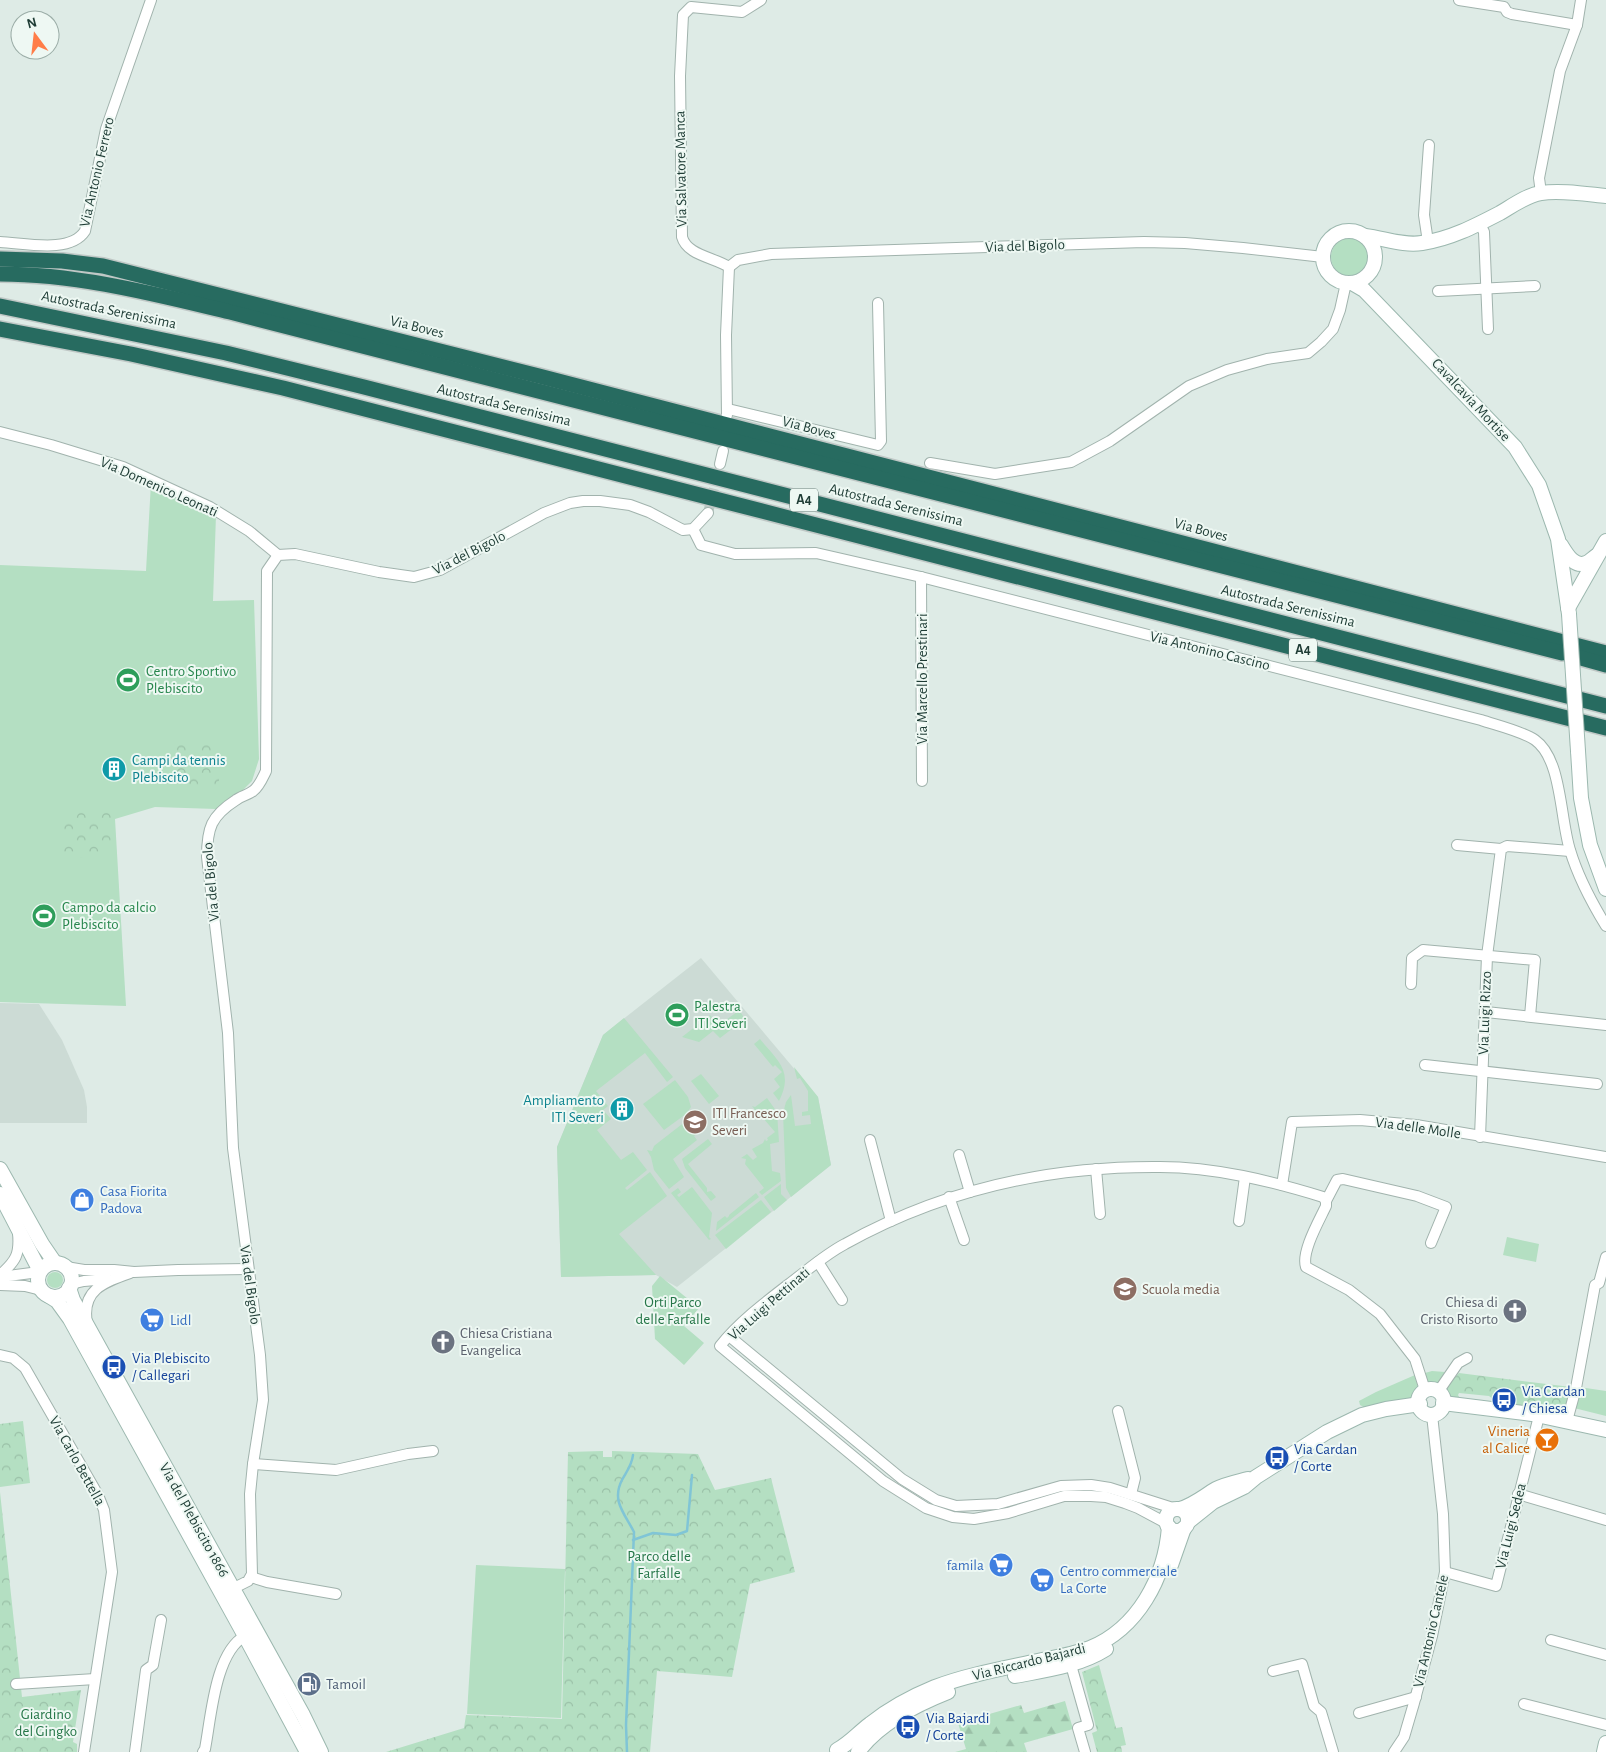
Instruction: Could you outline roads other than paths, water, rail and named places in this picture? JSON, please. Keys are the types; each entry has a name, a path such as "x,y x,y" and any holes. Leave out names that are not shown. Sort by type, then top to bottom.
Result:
{"highway":[{"name":"Via Boves","path":"0,258 62,261 104,266 539,376 1606,652"},
{"name":"Via Boves","path":"0,274 71,279 168,297 430,362 1562,653"},
{"name":"Autostrada Serenissima","path":"0,306 217,351 356,385 1606,706"},
{"name":"A4","path":"0,329 131,354 283,388 1606,728"},
{"path":"1581,658 1606,665"}],"street":[{"name":"Via Antonio Ferrero","path":"0,242 58,246 76,240 85,231 106,129 151,0"},
{"name":"Via Salvatore Manca","path":"729,267 713,258 690,250 684,244 682,237 680,76 683,15 691,7 742,12 761,0"},
{"path":"1459,0 1504,4 1507,12 1512,14 1577,25"},
{"path":"1541,193 1539,178 1560,71 1577,25 1581,0"},
{"path":"1428,242 1424,215 1429,145"},
{"path":"1365,236 1374,249 1374,264 1366,277 1349,283 1332,276 1326,268 1324,252 1329,241 1338,234 1349,231 1407,244 1428,242 1451,236 1480,224 1541,193 1606,196"},
{"path":"1480,224 1484,232 1488,329"},
{"name":"Via del Bigolo","path":"729,267 738,260 771,254 1099,243 1185,243 1324,257"},
{"path":"729,267 726,335 728,412 878,445 881,441 878,303"},
{"path":"930,463 995,474 1071,462 1110,441 1190,386 1226,370 1250,363 1308,353 1333,329 1349,283"},
{"name":"Cavalcavia Mortise","path":"1349,283 1364,290 1516,447 1540,485 1558,539 1569,559 1579,564 1586,563 1598,554"},
{"path":"1438,290 1535,286"},
{"name":"Via Domenico Leonati","path":"0,432 51,444 123,467 210,507 249,531 278,556"},
{"path":"720,464 723,452"},
{"name":"Via del Bigolo","path":"251,1577 250,1494 262,1400 260,1355 233,1148 228,1033 207,857 207,836 211,824 220,813 236,800 255,790 266,771 267,571 278,556 295,554 379,572 414,577 440,570 544,513 570,503 583,501 630,505 649,512 683,530 692,529"},
{"path":"692,529 708,512"},
{"name":"Via Antonino Cascino","path":"692,529 701,545 734,554 816,554 921,577 1481,720 1519,733 1534,740 1547,752 1554,769 1570,851 1584,884 1606,926"},
{"name":"Cavalcavia Mortise","path":"1558,539 1568,611 1581,798 1590,845 1606,889"},
{"path":"1568,611 1606,541"},
{"name":"Via Marcello Prestinari","path":"921,577 922,781"},
{"path":"1457,845 1501,849 1507,846 1570,851"},
{"name":"Via Luigi Rizzo","path":"1480,1137 1487,956 1501,849"},
{"name":"Via Luigi Rizzo","path":"1411,984 1412,958 1423,950 1487,956"},
{"path":"1487,956 1535,960 1530,1016"},
{"path":"1486,1012 1606,1025"},
{"name":"Via Luigi Rizzo","path":"1425,1065 1597,1084"},
{"name":"Via delle Molle","path":"1282,1185 1292,1122 1360,1120 1416,1126 1606,1157"},
{"path":"870,1140 891,1220"},
{"path":"959,1155 970,1192"},
{"name":"Via Luigi Pettinati","path":"817,1426 720,1346 753,1313 818,1262 843,1244 891,1220 949,1197 1015,1180 1096,1169 1161,1167 1204,1170 1282,1185 1326,1200"},
{"path":"0,1169 42,1244 60,1265 70,1273 70,1286"},
{"path":"1096,1169 1100,1214"},
{"path":"1239,1221 1245,1177"},
{"path":"1431,1243 1446,1207 1417,1196 1343,1179 1337,1180 1326,1200 1326,1206 1304,1261 1306,1267 1349,1290 1380,1314 1415,1359 1435,1395 1441,1410 1432,1415 1424,1413 1420,1404 1420,1396 1435,1395 1606,1430"},
{"path":"0,1194 40,1271 38,1281 45,1293"},
{"path":"949,1197 964,1240"},
{"path":"0,1276 17,1255 19,1242 17,1224"},
{"path":"1567,1421 1576,1388 1595,1285 1599,1282 1606,1257"},
{"name":"Via Luigi Pettinati","path":"818,1262 842,1300"},
{"path":"0,1276 40,1271 49,1264 79,1270 134,1272 248,1269"},
{"path":"88,1327 86,1316 90,1296 98,1286 134,1272"},
{"path":"0,1285 25,1286 61,1296 70,1286 84,1281 113,1279"},
{"name":"Via del Plebiscito 1866","path":"70,1286 73,1300 303,1716 321,1752"},
{"name":"Via del Plebiscito 1866","path":"45,1293 57,1301 70,1319 307,1752"},
{"path":"729,1336 826,1417 918,1490 936,1500 956,1506 998,1504 1061,1486 1091,1490 1138,1508 1176,1531 1213,1502 1244,1487 1256,1477 1327,1432 1362,1415 1420,1404"},
{"name":"Via Carlo Bettella","path":"0,1355 13,1358 25,1368 104,1505 112,1572 84,1752"},
{"path":"1435,1395 1458,1364 1467,1358"},
{"path":"1118,1411 1135,1478 1131,1494"},
{"name":"Via Antonio Cantele","path":"1394,1752 1404,1737 1416,1698 1432,1636 1445,1572 1442,1504 1432,1415"},
{"name":"Via Luigi Sedea","path":"1445,1572 1496,1586 1539,1416"},
{"path":"826,1417 817,1426 883,1480 926,1508 953,1517 974,1519 1008,1514 1064,1496 1110,1488 1178,1509 1187,1514 1186,1525"},
{"path":"253,1464 336,1470 408,1454 433,1451"},
{"path":"1178,1509 1190,1507 1223,1486 1256,1477"},
{"path":"912,1500 918,1490"},
{"path":"1518,1494 1606,1520"},
{"path":"953,1517 956,1506"},
{"name":"Via Riccardo Bajardi","path":"838,1751 877,1719 935,1687 988,1671 1079,1651 1089,1648 1110,1636 1141,1608 1151,1592 1167,1547 1168,1514 1178,1509"},
{"name":"Via Riccardo Bajardi","path":"858,1752 882,1727 921,1704 947,1692 970,1685 1071,1665 1098,1654 1122,1639 1135,1627 1158,1596 1186,1525"},
{"path":"232,1589 248,1581 251,1577 267,1582 336,1594"},
{"path":"135,1752 146,1670 153,1665 161,1620"},
{"path":"203,1752 218,1681 225,1659 235,1643 245,1636"},
{"path":"1551,1640 1606,1655"},
{"path":"1273,1671 1302,1664 1314,1706 1321,1712 1332,1752"},
{"path":"1071,1665 1088,1725 1078,1728 1085,1752"},
{"path":"16,1684 95,1679"},
{"path":"1359,1713 1416,1698"},
{"path":"1524,1704 1606,1725"},
{"path":"1604,1752 1606,1743"}],"waterway":[{"path":"627,1752 626,1725 634,1532 620,1507 618,1494 633,1455"},
{"path":"633,1540 653,1533 676,1535 687,1531 692,1475"}],"tunnel":[{"path":"708,513 718,472"}],"place":[{"name":"Centro Sportivo Plebiscito","path":"128,680"},
{"name":"Campi da tennis Plebiscito","path":"114,769"},
{"name":"Campo da calcio Plebiscito","path":"44,916"},
{"name":"Palestra ITI Severi","path":"677,1015"},
{"name":"Ampliamento ITI Severi","path":"622,1109"},
{"name":"ITI Francesco Severi","path":"695,1122"},
{"name":"Casa Fiorita Padova","path":"82,1200"},
{"name":"Scuola media","path":"1125,1289"},
{"name":"Chiesa di Cristo Risorto","path":"1515,1311"},
{"name":"Lidl","path":"152,1320"},
{"name":"Chiesa Cristiana Evangelica","path":"443,1342"},
{"name":"Via Plebiscito / Callegari","path":"114,1367"},
{"name":"Via Cardan / Chiesa","path":"1504,1400"},
{"name":"Vineria al Calice","path":"1547,1440"},
{"name":"Via Cardan / Corte","path":"1277,1458"},
{"name":"famila","path":"1001,1565"},
{"name":"Centro commerciale La Corte","path":"1042,1580"},
{"name":"Tamoil","path":"309,1684"},
{"name":"Via Bajardi / Corte","path":"908,1727"}],"park label":[{"name":"Orti Parco delle Farfalle","path":"673,1310"},
{"name":"Parco delle Farfalle","path":"659,1564"},
{"name":"Giardino del Gingko","path":"46,1722"}]}
